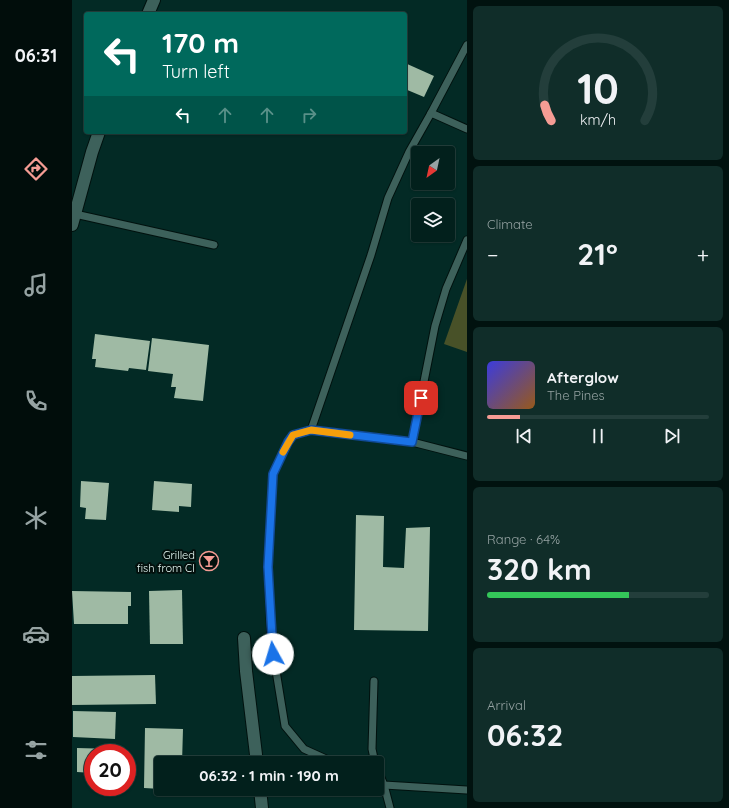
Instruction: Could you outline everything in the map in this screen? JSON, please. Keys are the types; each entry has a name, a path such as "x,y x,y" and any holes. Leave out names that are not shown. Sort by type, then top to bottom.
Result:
{"street":[{"path":"149,12 154,0"},
{"path":"73,219 98,134"},
{"path":"244,638 246,671 256,756"},
{"path":"261,796 262,808"}],"lane":[{"path":"311,430 371,255 388,198 409,152 467,45"},
{"path":"431,113 467,129"},
{"path":"73,219 214,245"},
{"path":"412,442 435,326 446,289 467,240"},
{"path":"320,756 304,749 285,726 271,640 268,567 273,474 293,435 311,430 412,442 467,456"},
{"path":"374,681 372,749 374,756"},
{"path":"384,783 467,790"},
{"path":"384,793 390,808"}],"green space":[{"path":"467,279 467,352 444,344"}],"building":[{"path":"407,64 434,76 424,97 407,90"},
{"path":"95,334 150,341 146,370 129,368 128,371 95,367 96,359 92,359"},
{"path":"152,338 209,345 203,401 174,398 176,387 171,387 173,374 148,371"},
{"path":"81,481 109,483 106,520 85,519 86,508 80,507"},
{"path":"154,481 192,484 191,507 179,506 179,512 152,510"},
{"path":"356,515 384,516 383,567 404,568 406,528 430,527 428,631 354,630"},
{"path":"182,590 183,644 150,644 149,591"},
{"path":"72,591 131,592 131,606 128,606 128,624 74,624"},
{"path":"155,675 156,704 72,705 72,676"},
{"path":"73,711 116,712 115,739 73,737"},
{"path":"145,728 183,729 182,756 154,756 154,789 144,788"},
{"path":"77,748 84,748 84,772 77,772"}],"slow traffic":[{"path":"283,452 293,435 311,430 350,435"}],"place":[{"name":"Grilled fish from CI","path":"209,561"}],"route":[{"path":"273,654 268,567 273,474 288,442 293,435 311,430 412,442 421,398"}]}
